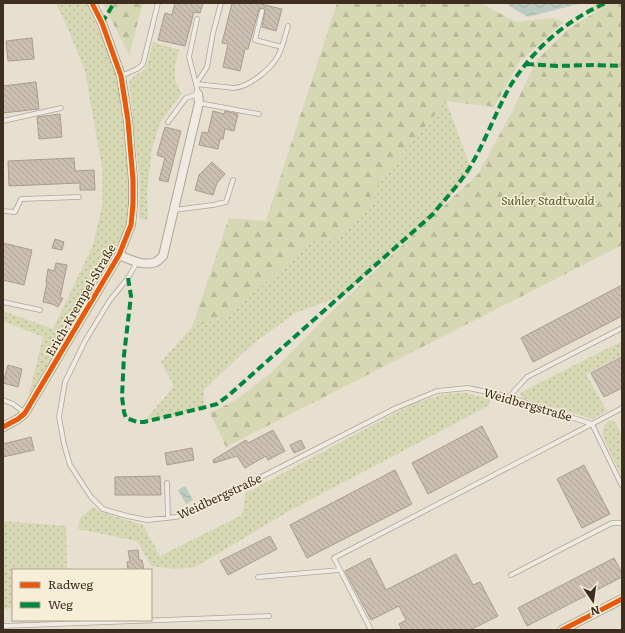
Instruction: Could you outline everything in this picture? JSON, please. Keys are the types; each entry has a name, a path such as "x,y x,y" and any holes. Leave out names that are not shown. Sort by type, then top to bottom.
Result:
{"street":[{"name":"Erich-Krempel-Straße","path":"3,427 18,419 25,413 119,255 131,225 133,180 128,121 121,76 102,23 92,3"},
{"name":"Erich-Krempel-Straße","path":"119,255 148,264 156,262 163,256 199,103 198,94"},
{"path":"562,630 622,599"}],"lane":[{"path":"121,76 138,69 143,64 158,3"},
{"path":"221,3 213,33 207,67 196,84 240,88 252,82 274,63 282,47 288,26"},
{"path":"262,11 255,40 282,47"},
{"name":"Erich-Krempel-Straße","path":"196,19 189,57 198,94"},
{"path":"168,122 186,98 198,94"},
{"path":"199,103 259,114"},
{"path":"3,121 61,108"},
{"path":"174,210 213,206 226,202 233,180"},
{"path":"3,211 15,212 21,199 79,197"},
{"name":"Weidbergstraße","path":"138,262 128,278 110,300 85,341 64,382 59,417 64,444 70,464 91,497 103,509 147,520 176,517 228,494 396,408 437,391 468,388 509,397 592,424"},
{"path":"3,302 40,310"},
{"path":"509,397 527,377 622,328"},
{"path":"3,400 13,404 25,413"},
{"path":"622,408 592,424 622,486"},
{"name":"Weidbergstraße","path":"371,630 334,558 592,424"},
{"path":"168,483 168,518"},
{"path":"511,575 612,523 622,523"},
{"path":"258,577 340,570"},
{"path":"152,620 269,616"},
{"path":"3,626 136,621"}],"green space":[{"path":"55,3 86,3 110,54 118,79 131,191 127,225 112,258 28,398 43,337 3,321 3,311 53,329 93,245 102,207 102,167 85,71 63,17"},
{"path":"103,3 143,3 129,55"},
{"path":"337,3 483,3 484,5 516,22 553,18 564,22 520,61 494,107 446,101 376,186 373,202 338,237 310,242 228,316 192,327 229,218 266,221"},
{"path":"593,3 610,3 597,11 594,8"},
{"name":"Suhler Stadtwald","path":"610,3 622,3 622,245 226,447 210,413 234,401 272,372 323,320 478,174 512,112 536,61 567,30"},
{"path":"153,42 179,50 175,66 175,81 182,93 160,123 152,149 147,192 148,220 139,219 140,183 129,83 131,79 146,68"},
{"path":"446,101 472,171 431,217 344,295 295,313 249,347 204,390 204,408 144,422 174,386 161,362 192,327 228,316 310,242 338,237 373,202 376,186"},
{"path":"622,341 622,356 586,374 607,411 592,419 522,398 520,393"},
{"path":"466,393 491,399 488,406 289,511 195,567 175,569 151,566 137,541 78,529 80,518 93,507 104,513 143,525 160,556 242,515 246,493 410,405 443,394"},
{"path":"611,420 615,422 622,435 622,477 603,437 604,427"},
{"path":"3,521 66,526 67,569 12,569 12,608 3,609"}],"water":[{"path":"506,3 582,3 528,17"},
{"path":"185,486 193,500 186,504 178,490"}],"building":[{"path":"175,3 203,3 200,13 194,12 185,46 158,40 165,13 172,15"},
{"path":"232,3 257,3 282,9 276,31 262,27 265,10 263,8 259,9 248,49 245,49 240,71 223,67 228,44 222,43"},
{"path":"32,38 34,59 8,61 6,41"},
{"path":"36,82 39,109 3,113 3,86"},
{"path":"213,111 224,114 225,111 238,114 234,131 225,129 223,139 220,139 218,149 199,145 202,132 208,133"},
{"path":"60,114 62,137 39,139 37,117"},
{"path":"165,127 181,131 168,182 159,180 165,158 157,155"},
{"path":"74,158 75,171 94,170 95,190 80,190 80,183 9,186 8,161"},
{"path":"212,162 225,174 217,183 213,195 195,190 199,175"},
{"path":"55,239 64,242 62,250 52,248"},
{"path":"3,243 32,250 24,285 3,280"},
{"path":"56,263 67,265 60,298 63,298 58,307 43,302 48,269 54,271"},
{"path":"622,285 622,316 533,362 521,338"},
{"path":"622,357 622,388 604,397 591,373"},
{"path":"8,365 22,369 18,387 3,383"},
{"path":"482,426 498,457 428,494 412,463"},
{"path":"273,430 285,451 268,460 266,456 245,468 237,456 214,463 213,460 246,440 248,443"},
{"path":"31,437 34,450 3,457 3,444"},
{"path":"301,440 305,448 294,453 290,445"},
{"path":"192,448 194,460 167,465 165,453"},
{"path":"584,465 610,514 582,528 557,479"},
{"path":"395,470 412,504 307,558 290,525"},
{"path":"160,476 161,495 115,495 115,477"},
{"path":"270,536 277,549 228,575 220,561"},
{"path":"138,550 139,560 142,560 144,569 128,569 127,562 130,561 128,551"},
{"path":"456,554 473,585 480,582 498,616 470,630 402,630 399,624 406,620 399,606 371,620 345,571 370,558 386,590"},
{"path":"614,558 622,573 622,577 527,626 518,608"}],"marked path":[{"path":"102,23 114,3"},
{"path":"128,278 131,296 124,355 122,397 126,418 137,422 144,422 217,404 432,215 466,174 509,88 518,74 539,49 551,38 577,18 606,3"},
{"path":"526,64 557,66 622,66"}],"cycle path":[{"path":"3,427 18,419 25,413 119,255 131,225 133,180 128,121 121,76 102,23 92,3"},
{"path":"562,630 622,599"}]}
